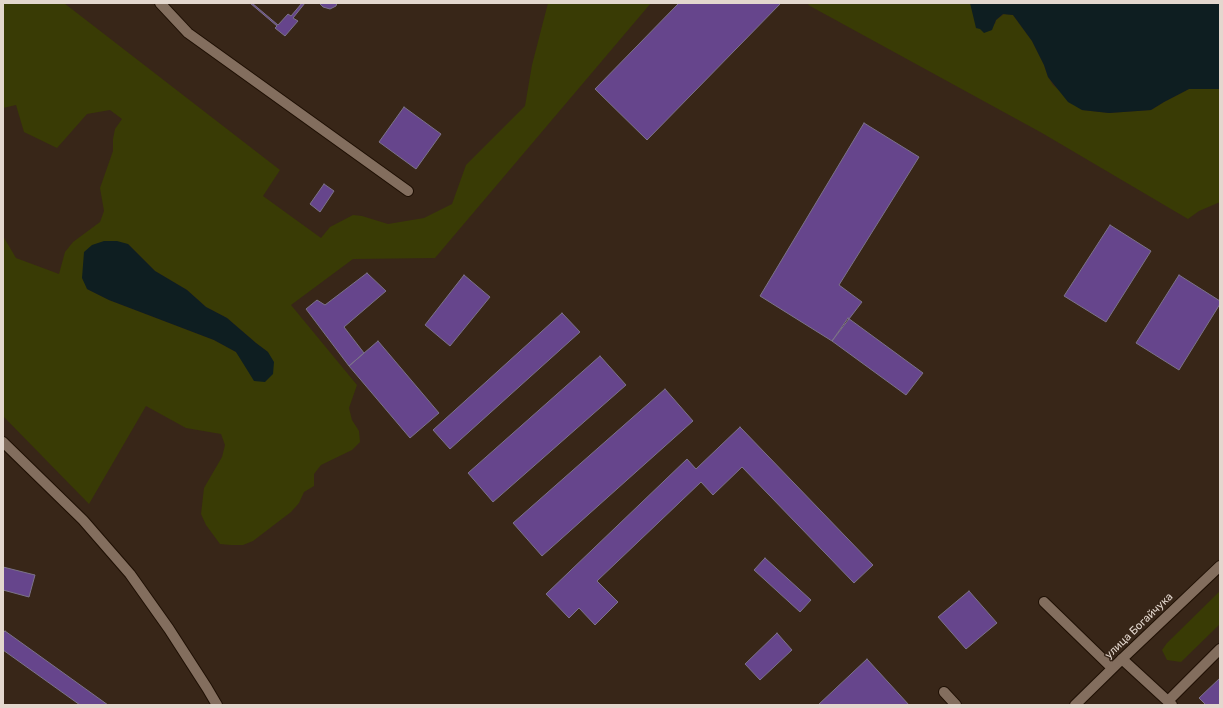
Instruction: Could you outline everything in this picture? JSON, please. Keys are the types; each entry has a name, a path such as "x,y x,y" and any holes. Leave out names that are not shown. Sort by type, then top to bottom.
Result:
{"street":[{"path":"160,3 188,33 408,191"},
{"path":"3,442 84,520 130,574 169,629 217,705"},
{"name":"улица Богайчука","path":"1075,705 1220,566"},
{"path":"1044,602 1112,668"},
{"path":"1122,659 1170,703 1220,650"},
{"path":"944,692 956,705"}],"shaded area":[{"path":"3,3 64,3 280,170 263,196 321,238 330,227 353,215 362,216 388,224 424,218 452,204 466,165 525,106 532,65 548,3 651,3 435,258 353,259 291,305 357,385 349,408 352,420 359,431 360,442 352,450 321,465 314,474 314,486 304,492 299,503 291,512 253,541 243,545 220,544 206,525 201,514 204,488 222,457 225,445 221,434 186,428 146,406 89,504 3,416 3,236 16,258 59,274 65,252 73,242 100,222 104,211 100,188 113,151 115,129 122,119 110,110 87,114 57,148 24,132 16,105 3,108","holes":["128,244 155,271 187,290 206,307 227,318 268,352 242,360 236,352 214,340 109,300 87,289"]},
{"path":"807,3 970,3 972,8 995,24 996,20 1004,14 1013,15 1032,41 1053,85 1082,110 1109,113 1151,110 1189,89 1220,89 1220,202 1199,211 1188,219 1042,133"},
{"path":"970,3 1220,3 1220,89 1189,89 1151,110 1109,113 1082,110 1068,102 1048,77 1044,65 1032,41 1013,15 1003,14 996,20 992,30 984,33 980,29 976,28"},
{"path":"104,241 117,241 128,244 155,271 187,290 206,307 227,318 268,352 274,362 273,374 265,382 254,381 236,352 214,340 109,300 87,289 82,278 84,252 92,245"},
{"path":"1220,591 1220,624 1181,662 1167,660 1162,650 1167,643"}],"building":[{"path":"250,3 252,3 278,25 288,14 291,16 302,3 305,3 293,18 298,21 285,36 275,28 277,26"},
{"path":"319,3 337,3 336,6 330,9 323,7"},
{"path":"679,3 781,3 647,140 595,89"},
{"path":"404,107 441,134 416,169 379,142"},
{"path":"864,123 919,157 839,285 862,302 832,341 760,296"},
{"path":"324,184 334,191 320,212 310,204"},
{"path":"1110,225 1151,251 1106,322 1064,296"},
{"path":"367,273 386,291 344,327 364,353 349,366 306,309 317,300 325,305"},
{"path":"464,275 490,297 450,346 425,325"},
{"path":"1179,275 1220,301 1220,304 1179,370 1136,343"},
{"path":"562,313 580,332 450,449 433,430"},
{"path":"848,318 923,373 906,395 832,341"},
{"path":"378,341 439,413 410,438 349,366"},
{"path":"600,356 626,385 493,502 468,473"},
{"path":"665,389 693,421 542,556 513,523"},
{"path":"740,427 873,565 854,583 742,467 713,495 701,482 597,581 618,602 595,625 579,608 569,618 546,594 687,459 696,469"},
{"path":"765,558 811,600 800,612 754,570"},
{"path":"3,567 35,575 29,597 3,590"},
{"path":"969,591 997,623 966,649 938,617"},
{"path":"5,631 108,705 80,705 3,650 3,633"},
{"path":"777,633 792,650 760,680 745,664"},
{"path":"867,659 909,705 818,705"},
{"path":"1220,678 1220,705 1206,705 1199,698"}]}
